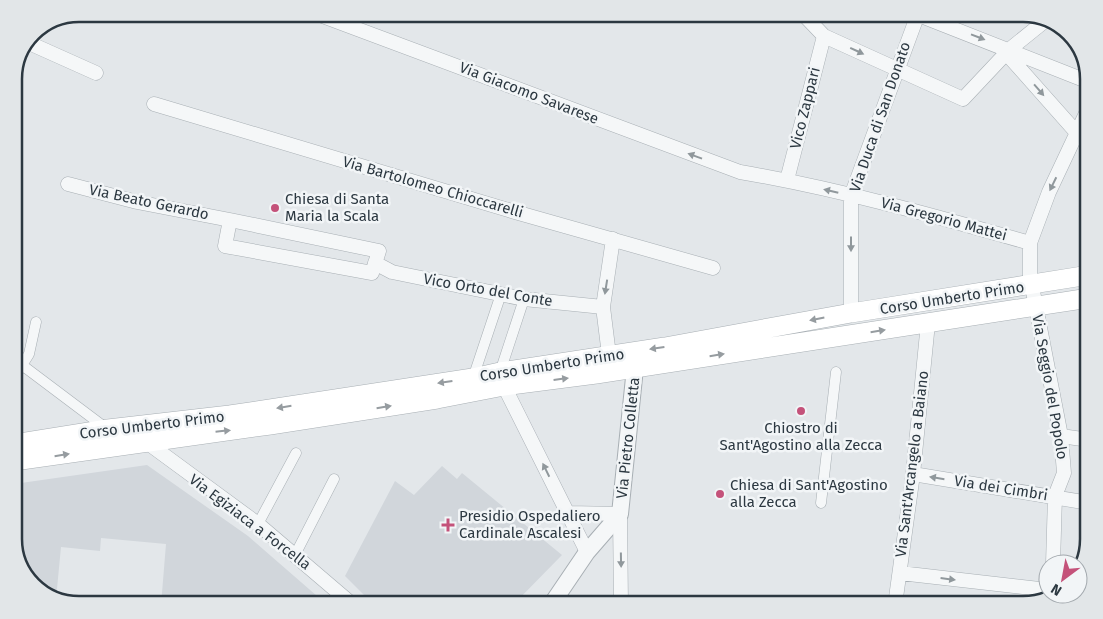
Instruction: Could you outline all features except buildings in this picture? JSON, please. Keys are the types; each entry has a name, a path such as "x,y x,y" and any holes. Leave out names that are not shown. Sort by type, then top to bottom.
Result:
{"main road":[{"name":"Corso Umberto Primo","path":"23,447 145,441 270,425 437,399 502,379 609,355 674,346 851,313 1080,277"},
{"name":"Corso Umberto Primo","path":"23,445 108,429 230,415 473,378 502,379 635,368 1080,299"}],"street":[{"name":"Via Giacomo Savarese","path":"338,22 740,172"},
{"path":"811,22 824,36 963,99 1008,51 1040,25"},
{"name":"Via Duca di San Donato","path":"851,313 852,196 914,22"},
{"path":"937,22 1080,79"},
{"name":"Vico Zappari","path":"787,180 824,36"},
{"path":"34,45 96,73"},
{"path":"1008,51 1080,132"},
{"name":"Via Bartolomeo Chioccarelli","path":"154,104 506,209 713,268"},
{"name":"Via Seggio del Popolo","path":"1052,554 1055,496 1064,473 1062,436 1031,285 1029,272 1030,243 1049,192 1080,132"},
{"name":"Via Gregorio Mattei","path":"740,172 787,180 905,208 1030,243"},
{"name":"Via Beato Gerardo","path":"68,184 137,202 379,251 375,263"},
{"path":"230,220 225,246 372,273 375,263"},
{"path":"609,355 603,307 613,239"},
{"name":"Vico Orto del Conte","path":"375,263 392,272 524,299 603,307"},
{"path":"473,378 501,294"},
{"path":"524,299 502,379 588,552"},
{"path":"23,358 29,354 36,322"},
{"name":"Via Sant'Arcangelo a Baiano","path":"896,596 913,474 928,323"},
{"path":"23,366 108,429"},
{"name":"Via Pietro Colletta","path":"557,596 588,552 620,514 627,461 635,368"},
{"path":"822,503 836,372"},
{"path":"1062,436 1080,439"},
{"name":"Via Egiziaca a Forcella","path":"145,441 258,524 344,596"},
{"path":"258,524 296,453"},
{"name":"Via dei Cimbri","path":"913,474 1080,501"},
{"path":"295,554 334,479"},
{"path":"568,514 620,514 621,596"},
{"path":"900,573 1038,589"}],"shaded area":[{"path":"147,465 248,536 317,596 162,596 166,544 101,538 100,551 61,547 57,591 39,580 30,568 24,554 23,483"},
{"name":"Presidio Ospedaliero Cardinale Ascalesi","path":"442,466 457,479 462,473 562,555 522,596 365,596 345,576 395,481 414,495"}],"place":[{"name":"Chiesa di Santa Maria la Scala","path":"275,208"},
{"name":"Chiostro di Sant'Agostino alla Zecca","path":"801,411"},
{"name":"Chiesa di Sant'Agostino alla Zecca","path":"720,494"},
{"name":"Presidio Ospedaliero Cardinale Ascalesi","path":"448,525"}]}
